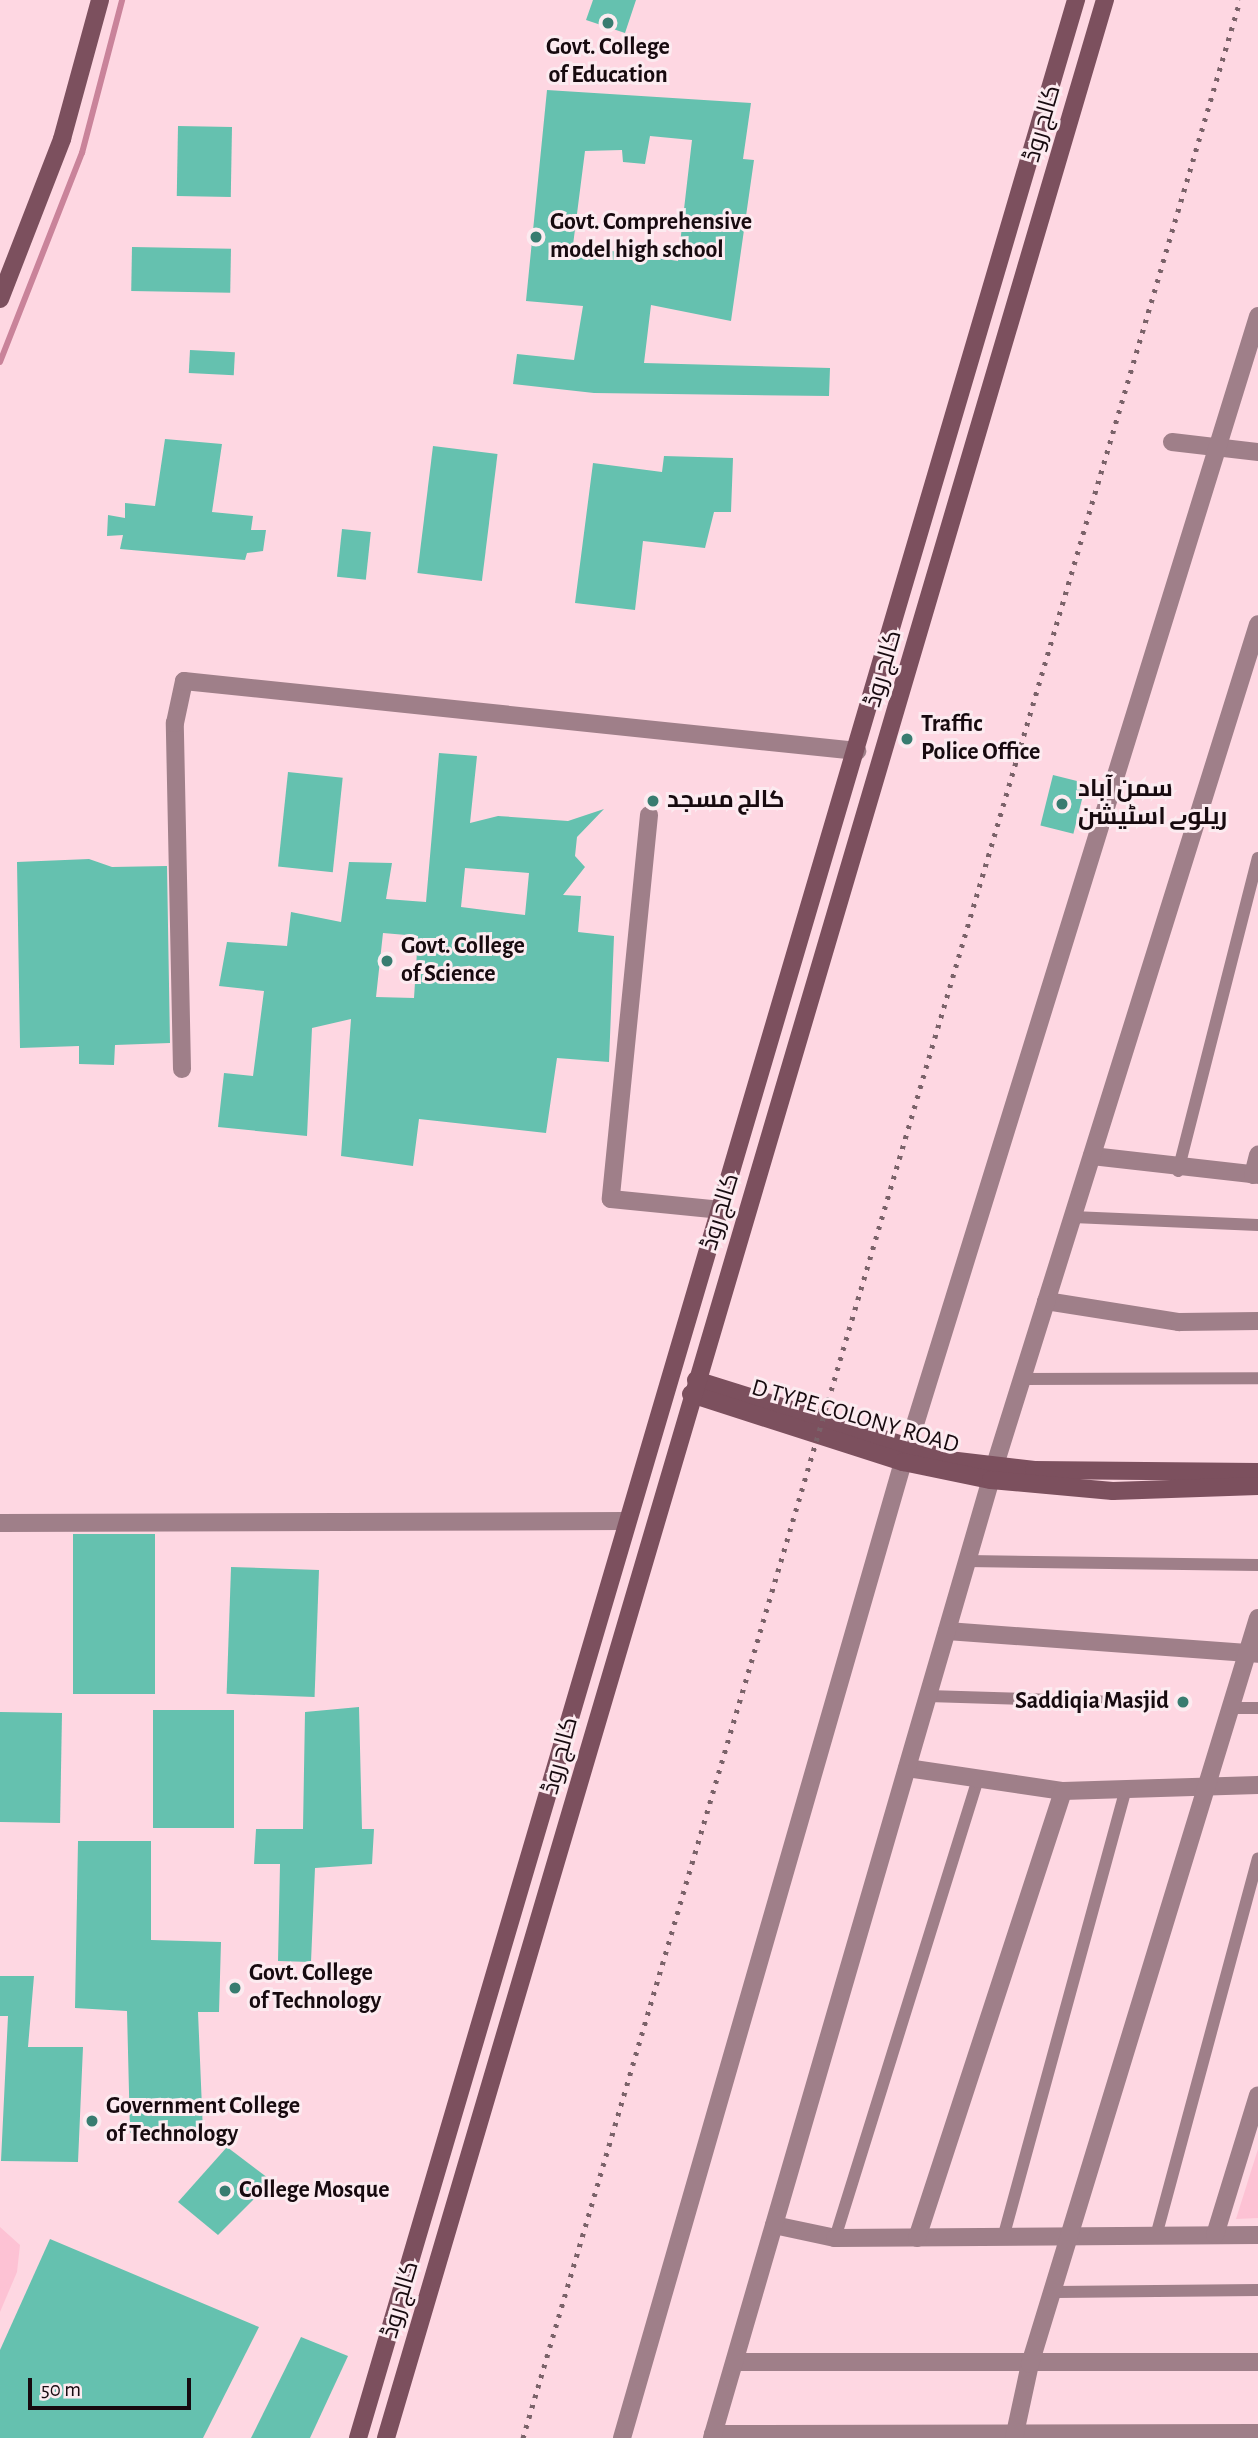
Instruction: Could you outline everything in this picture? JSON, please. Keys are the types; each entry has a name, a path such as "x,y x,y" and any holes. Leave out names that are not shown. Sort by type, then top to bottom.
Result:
{"main road":[{"path":"0,299 62,139 100,0"},
{"name":"کالج روڈ","path":"358,2438 625,1521 721,1210 1076,0"},
{"name":"کالج روڈ","path":"386,2438 1105,0"},
{"name":"D TYPE COLONY ROAD","path":"694,1387 905,1455 993,1473 1113,1491 1258,1486"},
{"name":"D TYPE COLONY ROAD","path":"993,1473 1258,1472"}],"street":[{"path":"622,2438 905,1455 1258,316"},
{"path":"1172,442 1258,452"},
{"path":"1258,624 993,1473 713,2436 1258,2433"},
{"path":"182,1069 175,723 184,681 857,751"},
{"path":"649,815 611,1199 721,1210"},
{"path":"1178,1171 1258,859"},
{"path":"1092,1156 1178,1171 1255,1175 1258,1155"},
{"path":"1073,1217 1258,1225"},
{"path":"1046,1301 1179,1322 1258,1321"},
{"path":"1022,1379 1258,1378"},
{"path":"0,1523 625,1521"},
{"path":"967,1561 1258,1565"},
{"path":"1015,2436 1030,2364 1056,2292 1231,1708 1253,1654 1258,1618"},
{"path":"947,1631 1253,1654"},
{"path":"928,1696 1124,1702"},
{"path":"1231,1708 1258,1708"},
{"path":"907,1768 1063,1791 1258,1785"},
{"path":"835,2238 978,1779"},
{"path":"1003,2238 1126,1788"},
{"path":"917,2238 1063,1791"},
{"path":"1156,2236 1258,1859"},
{"path":"1215,2235 1258,2095"},
{"path":"774,2225 835,2238 1258,2235"},
{"path":"1056,2292 1258,2290"},
{"path":"735,2362 1030,2364 1258,2361"}],"shaded area":[{"path":"1258,2149 1258,2218 1236,2219"},
{"path":"0,2227 20,2245 17,2272 0,2312"}],"building":[{"path":"593,0 636,0 625,33 586,20"},
{"path":"547,90 751,103 743,159 754,160 731,321 651,305 644,363 830,368 829,396 594,393 513,384 517,354 574,360 583,306 526,301","holes":["650,136 692,140 678,261 573,245 585,151 622,150 623,162 645,164"]},
{"path":"178,126 232,127 231,197 177,196"},
{"path":"132,247 231,249 230,293 131,291"},
{"path":"190,350 235,352 234,375 189,373"},
{"path":"165,439 222,444 212,512 253,516 251,530 266,530 263,551 247,553 245,560 120,549 123,535 107,536 108,515 125,518 125,503 155,506"},
{"path":"433,446 498,454 482,581 417,573"},
{"path":"664,456 733,458 731,512 714,512 705,548 643,541 635,610 575,603 593,463 662,472"},
{"path":"342,529 371,532 366,580 337,577"},
{"path":"439,753 477,756 470,823 498,816 568,821 604,809 577,837 575,856 585,867 563,895 581,896 578,932 614,936 609,1062 557,1058 546,1133 419,1119 413,1166 341,1156 351,1019 312,1028 307,1136 218,1127 224,1073 253,1076 264,991 219,986 227,942 287,946 291,912 341,922 349,862 392,863 386,899 426,902","holes":["465,868 529,873 525,915 461,907","383,933 418,936 414,998 376,997"]},
{"path":"288,772 343,778 333,872 278,866"},
{"name":"سمن آباد ریلوے اسٹیشن","path":"1053,775 1086,783 1073,834 1040,825"},
{"path":"89,859 112,867 167,866 170,1043 115,1045 114,1065 79,1064 79,1046 20,1048 17,862"},
{"path":"73,1534 155,1534 155,1694 73,1694"},
{"path":"231,1567 319,1570 315,1697 227,1694"},
{"path":"359,1707 362,1829 374,1829 372,1864 315,1868 311,1962 278,1961 280,1864 254,1864 256,1829 303,1829 305,1712"},
{"path":"153,1710 234,1710 234,1828 153,1828"},
{"path":"0,1712 62,1713 60,1823 0,1822"},
{"path":"78,1841 151,1841 151,1940 221,1942 219,2012 198,2012 203,2132 130,2133 127,2011 75,2008"},
{"path":"0,1976 34,1976 28,2047 83,2047 78,2162 1,2161 8,2016 0,2016"},
{"name":"College Mosque","path":"227,2147 272,2181 218,2235 178,2202"},
{"path":"50,2239 259,2327 203,2438 0,2438 0,2350"},
{"path":"301,2337 348,2356 310,2438 251,2438"}],"waterway":[{"path":"0,362 82,153 122,0"}],"railway":[{"path":"523,2438 1240,0"}],"place":[{"name":"Govt. College of Education","path":"608,23"},
{"name":"Govt. Comprehensive model high school","path":"536,237"},
{"name":"Traffic Police Office","path":"907,739"},
{"name":"کالج مسجد","path":"653,801"},
{"name":"سمن آباد ریلوے اسٹیشن","path":"1062,804"},
{"name":"Govt. College of Science","path":"387,961"},
{"name":"Saddiqia Masjid","path":"1183,1702"},
{"name":"Govt. College of Technology","path":"235,1988"},
{"name":"Government College of Technology","path":"92,2121"},
{"name":"College Mosque","path":"225,2191"}]}
